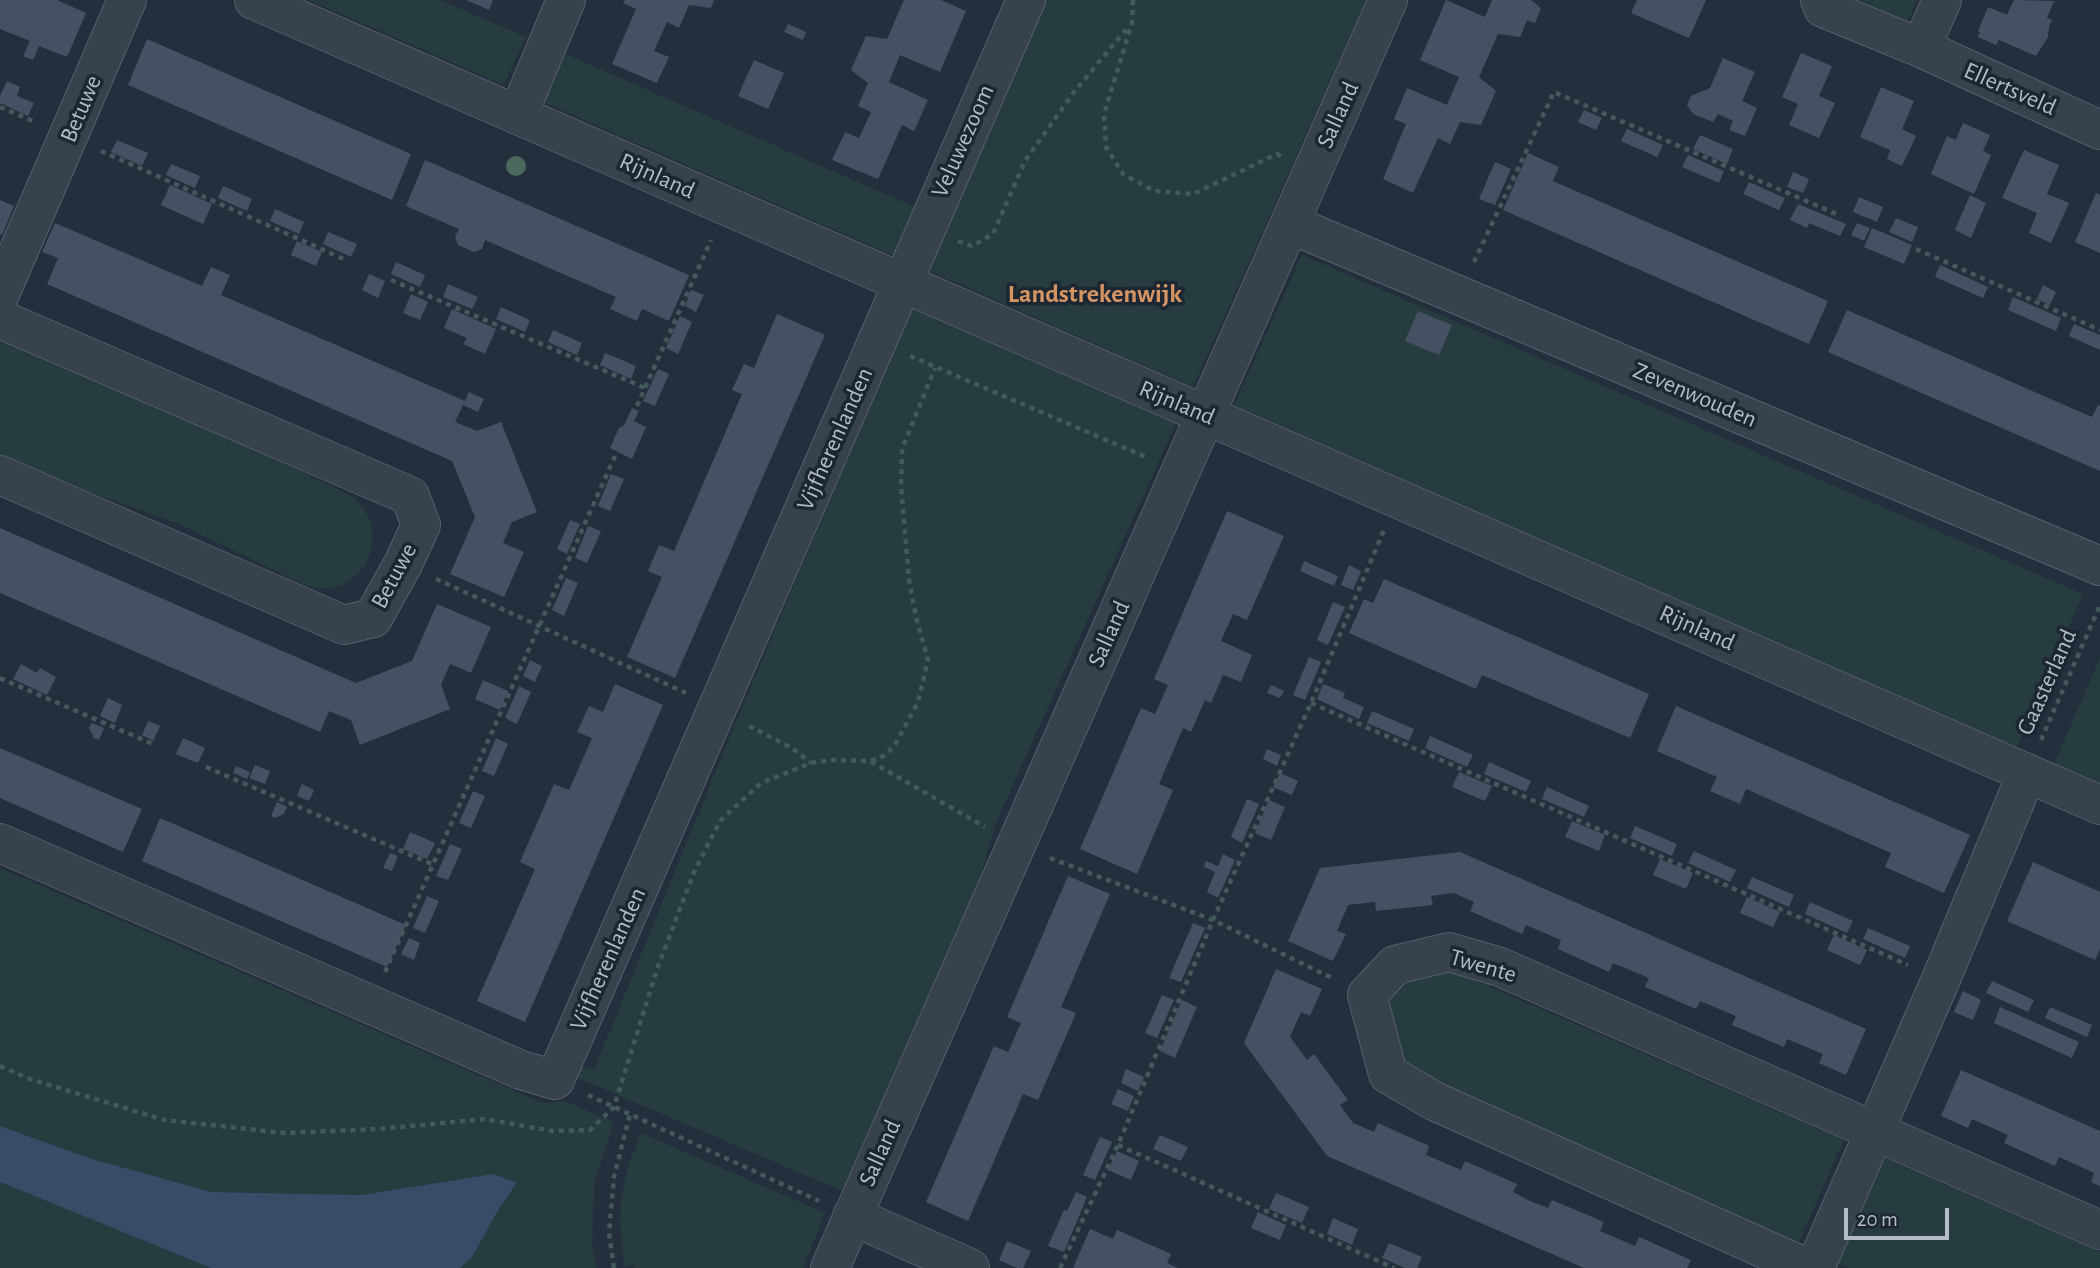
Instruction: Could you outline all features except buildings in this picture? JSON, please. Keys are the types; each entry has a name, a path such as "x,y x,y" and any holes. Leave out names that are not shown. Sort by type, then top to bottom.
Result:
{"street":[{"name":"Betuwe","path":"0,294 127,0"},
{"name":"Rijnland","path":"254,0 2100,805"},
{"path":"518,115 566,0"},
{"name":"Veluwezoom","path":"902,283 1026,0"},
{"name":"Salland","path":"830,1268 1388,0"},
{"name":"Ellertsveld","path":"1820,0 1823,8 1921,48 2100,130"},
{"path":"1921,48 1942,0"},
{"name":"Zevenwouden","path":"1290,223 2100,566"},
{"name":"Vijfherenlanden","path":"555,1080 902,283"},
{"name":"Betuwe","path":"0,319 410,496 421,525 373,618 344,625 0,475"},
{"path":"1815,1268 2027,773"},
{"path":"0,843 521,1070 555,1080"},
{"name":"Twente","path":"1367,995 1395,965 1449,952 1500,967 2100,1230"},
{"path":"1367,995 1388,1074 1434,1101 1807,1268"},
{"path":"852,1216 970,1268"}],"path":[{"path":"1133,0 1132,23 1104,114 1106,147 1123,174 1154,191 1193,194 1277,154 1315,168"},
{"path":"924,230 972,246 993,234 1025,161 1074,92 1132,23"},
{"path":"1459,295 1554,92 1841,216"},
{"path":"0,107 346,260"},
{"path":"637,406 726,206"},
{"path":"1916,249 2100,330"},
{"path":"391,280 645,388"},
{"path":"877,341 1180,471"},
{"path":"0,1066 30,1079 164,1120 285,1133 379,1129 485,1119 552,1131 590,1130 614,1107 657,969 694,872 720,821 761,783 811,763 833,760 870,761 886,755 896,743 918,702 928,660 909,580 901,486 902,449 935,368"},
{"path":"370,1004 615,456"},
{"path":"1060,1268 1118,1145 1213,920 1311,704 1397,497"},
{"path":"403,564 718,707 792,748 811,763"},
{"name":"Gaasterland","path":"2027,773 2100,605"},
{"path":"0,678 155,745"},
{"path":"1311,704 1941,979"},
{"path":"870,761 1016,845 1213,920 1367,995"},
{"path":"206,767 434,865"},
{"path":"555,1080 852,1216"},
{"path":"614,1268 609,1233 614,1177 630,1114"},
{"path":"1118,1145 1394,1268"}],"green space":[{"path":"309,0 440,0 526,37 504,85"},
{"path":"1045,0 1366,0 1193,387 928,270"},
{"path":"1843,0 1917,0 1905,28"},
{"path":"554,49 915,207 894,256 532,97"},
{"path":"1302,255 2083,594 2016,748 1234,405"},
{"path":"913,305 1177,421 994,827 974,902 847,1193 576,1077 580,1067 594,1070 737,719"},
{"path":"0,338 221,434 354,498 371,522 373,537 365,565 346,583 332,588 304,585 182,525 0,460"},
{"path":"2100,658 2100,784 2054,764"},
{"path":"0,868 540,1102 562,1100 614,1122 594,1182 592,1244 596,1268 460,1268 472,1257 499,1209 517,1184 493,1174 361,1195 212,1192 92,1159 0,1126"},
{"path":"1419,970 1455,972 1844,1140 1797,1246 1408,1074 1383,1000"},
{"path":"641,1133 825,1213 803,1268 634,1268 633,1264 624,1267 620,1221 622,1194 628,1166"},
{"path":"1882,1157 2100,1252 2100,1268 1848,1268 1836,1263"},
{"path":"0,1182 211,1268 0,1268"}],"water":[{"path":"0,1126 92,1159 212,1192 361,1195 493,1174 517,1183 472,1257 460,1268 211,1268 0,1182"}],"district":[{"name":"Landstrekenwijk","path":"1095,294"}]}
